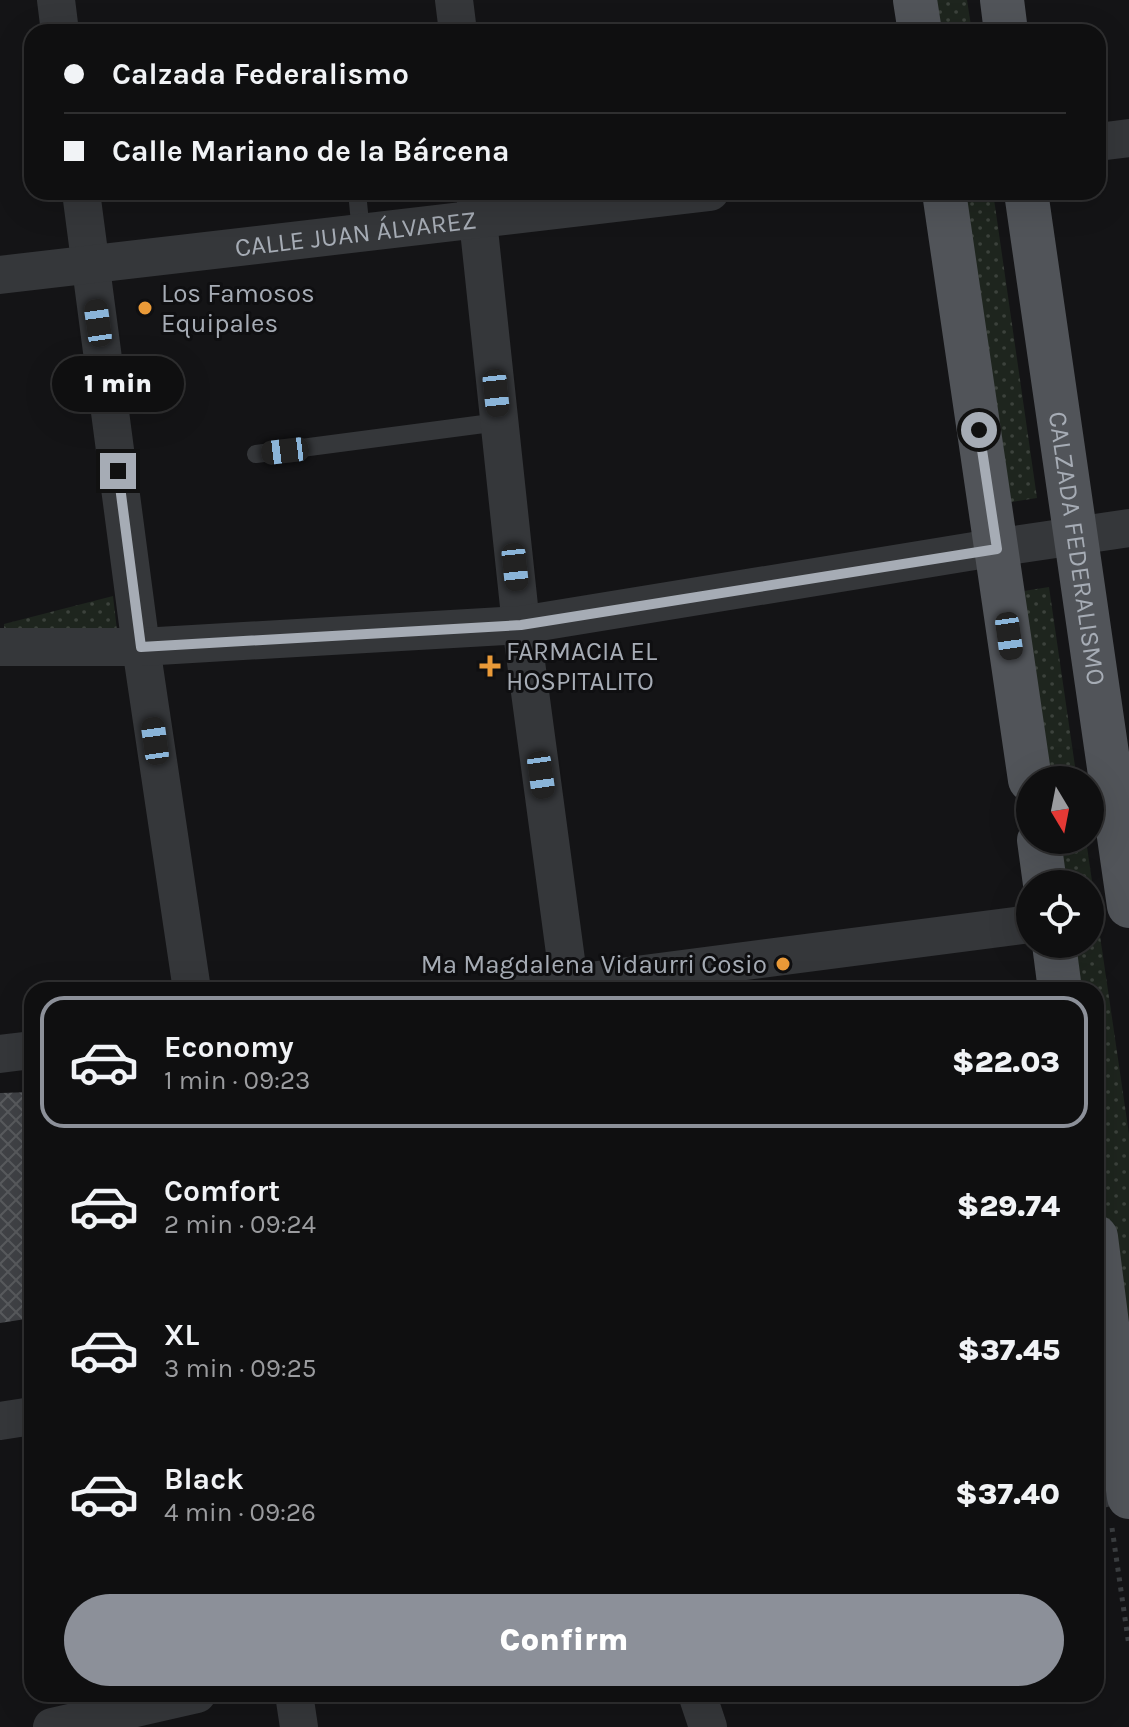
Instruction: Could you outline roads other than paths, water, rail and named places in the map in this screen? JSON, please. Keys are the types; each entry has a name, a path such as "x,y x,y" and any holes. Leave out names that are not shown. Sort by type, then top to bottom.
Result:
{"main road":[{"path":"915,0 919,24"},
{"path":"1002,0 1005,24"},
{"path":"945,200 1028,766"},
{"name":"CALZADA FEDERALISMO","path":"1027,200 1129,906"},
{"path":"1056,958 1059,982"},
{"path":"1104,1322 1120,1488"}],"street":[{"path":"56,0 59,24"},
{"path":"454,0 457,24"},
{"path":"1106,141 1129,138"},
{"path":"82,200 141,647 191,982"},
{"name":"CALLE JUAN ÁLVAREZ","path":"0,275 361,233 476,206 576,200"},
{"path":"476,206 521,625 569,982"},
{"path":"0,647 141,647 521,625 1129,528"},
{"path":"607,982 1016,926"},
{"path":"0,1054 24,1051"},
{"path":"0,1421 24,1417"},
{"path":"52,1727 162,1702"},
{"path":"295,1702 299,1727"},
{"path":"700,1702 708,1727"}],"lane":[{"path":"358,200 361,233"},
{"path":"256,454 499,422"}],"place":[{"name":"Los Famosos Equipales","path":"145,308"},
{"name":"FARMACIA EL HOSPITALITO","path":"490,666"},
{"name":"Ma Magdalena Vidaurri Cosio","path":"783,964"}]}
